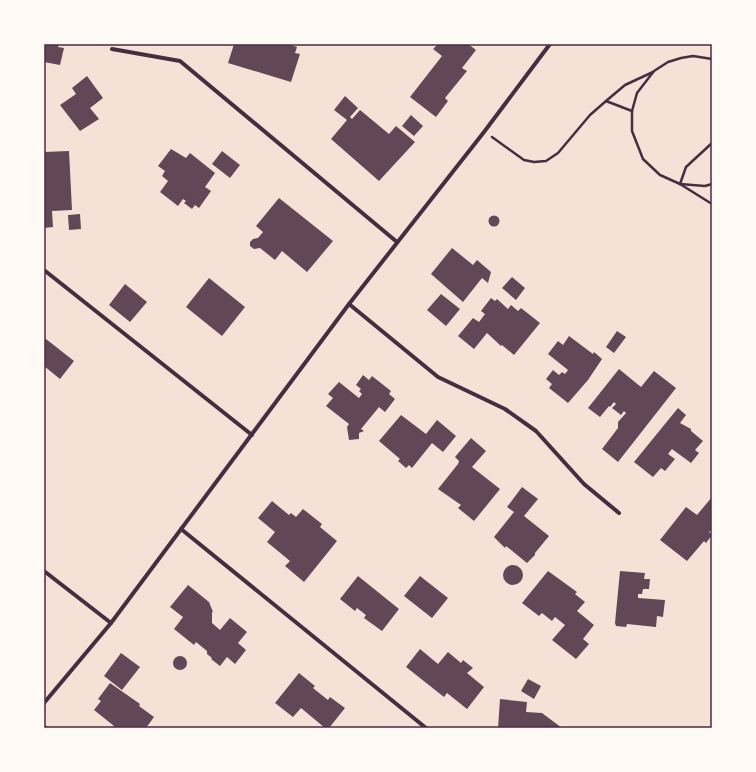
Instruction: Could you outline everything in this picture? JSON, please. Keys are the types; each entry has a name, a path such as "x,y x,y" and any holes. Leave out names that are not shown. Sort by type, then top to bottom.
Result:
{"street":[{"path":"44,703 111,623 349,304 484,132 550,44"},
{"path":"112,49 180,62 398,242"},
{"path":"44,270 252,435"},
{"path":"349,304 438,377 505,409 536,431 584,484 619,513"},
{"path":"181,529 426,728"},
{"path":"44,571 111,623"}],"path":[{"path":"484,132 524,160 534,162 546,161 558,153 590,115 625,85 654,71 668,62 681,58 693,56 712,59"},
{"path":"654,71 637,93 632,111 632,131 643,159 660,175 680,184 712,204"},
{"path":"606,100 632,111"},
{"path":"680,184 686,167 712,143"},
{"path":"680,184 705,186 712,184"}],"building":[{"path":"44,44 59,44 58,47 64,48 60,65 44,62"},
{"path":"234,44 288,44 297,47 295,53 300,54 291,82 228,63"},
{"path":"438,44 468,44 476,50 462,68 467,71 445,98 448,101 436,117 410,97 442,56 433,49"},
{"path":"87,76 103,98 90,108 99,119 80,131 60,105 76,94 72,88"},
{"path":"345,96 358,108 350,117 352,119 360,110 389,134 396,126 415,142 379,181 331,139 347,120 334,110"},
{"path":"411,115 423,126 414,136 402,126"},
{"path":"171,149 186,158 190,153 215,173 205,187 211,191 199,208 195,205 192,209 184,203 186,201 183,199 178,206 160,192 168,181 162,176 165,171 158,166"},
{"path":"69,151 72,210 52,211 53,227 44,228 44,152"},
{"path":"222,151 240,165 230,178 212,164"},
{"path":"279,198 333,241 307,272 282,251 275,260 260,248 254,249 250,246 250,242 253,239 258,238 263,232 256,226"},
{"path":"80,214 81,229 69,230 68,215"},
{"path":"494,215 498,217 500,221 498,225 494,227 490,225 488,221 490,217"},
{"path":"452,248 473,265 477,260 491,272 488,283 482,278 463,302 431,274"},
{"path":"512,277 525,288 516,300 502,288"},
{"path":"209,278 245,307 222,336 186,307"},
{"path":"125,284 147,302 130,322 109,305"},
{"path":"441,294 460,309 446,326 427,310"},
{"path":"491,298 495,301 497,299 508,309 511,305 518,311 521,308 540,323 514,355 502,345 501,346 487,333 474,349 458,336 473,318 479,322 485,314 481,311"},
{"path":"617,331 626,337 614,353 606,347"},
{"path":"569,336 602,359 588,380 568,403 549,388 552,384 546,379 553,370 559,375 562,372 565,374 568,370 548,354 558,341 563,345"},
{"path":"46,339 74,361 60,379 44,366 44,342"},
{"path":"619,369 641,387 654,371 676,388 618,462 602,449 618,428 618,422 626,413 624,411 621,415 612,408 616,404 614,402 600,417 588,408"},
{"path":"363,375 369,380 372,376 391,391 389,394 395,399 385,412 379,407 361,429 364,431 359,433 359,439 349,440 347,427 349,424 326,406 333,398 328,394 339,382 359,398 362,394 359,391 361,389 356,385"},
{"path":"678,408 686,415 680,423 691,429 691,431 703,441 695,450 699,453 691,463 672,449 668,454 675,459 665,471 661,468 653,477 634,462"},
{"path":"401,415 426,434 437,420 456,436 443,452 432,443 412,468 409,465 406,468 398,461 400,459 379,441"},
{"path":"471,438 486,451 472,467 500,489 474,521 458,508 461,505 438,489 458,464 459,461 455,457"},
{"path":"522,487 538,499 524,516 549,536 527,563 506,546 505,548 494,537 514,512 507,507"},
{"path":"712,497 712,529 709,532 712,535 706,543 704,541 687,561 660,540 686,507 697,515"},
{"path":"272,501 289,515 291,513 296,517 303,509 322,524 320,527 337,541 304,582 285,566 290,561 267,542 275,532 258,518"},
{"path":"513,565 520,568 523,575 520,582 513,585 506,582 503,575 506,568"},
{"path":"548,571 577,592 575,594 585,602 577,611 594,625 583,639 589,644 576,659 552,640 565,625 555,617 552,621 542,613 539,616 522,603"},
{"path":"620,571 645,573 644,579 650,579 649,589 643,589 642,594 638,594 638,598 665,600 663,617 657,616 656,627 627,624 626,627 616,626 615,623"},
{"path":"358,576 399,609 382,631 364,618 366,615 357,608 355,611 340,599"},
{"path":"420,576 448,598 432,618 404,596"},
{"path":"188,585 209,602 213,612 212,623 220,630 230,618 247,632 238,643 246,650 235,664 227,657 220,666 211,659 212,658 207,654 207,651 196,642 194,645 174,629 183,617 170,607"},
{"path":"420,649 438,664 448,652 461,663 463,660 473,668 467,673 484,687 467,709 447,693 444,697 406,667"},
{"path":"121,653 140,667 122,690 104,676"},
{"path":"177,656 183,656 187,660 187,666 183,670 177,670 173,666 173,660"},
{"path":"299,673 315,686 313,688 328,700 330,697 345,708 329,728 325,728 301,708 293,717 275,703"},
{"path":"528,679 541,686 534,699 521,691"},
{"path":"110,683 140,704 139,706 154,717 146,728 113,728 114,726 94,710 101,701 98,699"},
{"path":"500,699 527,702 526,712 542,713 562,728 498,728"}]}
